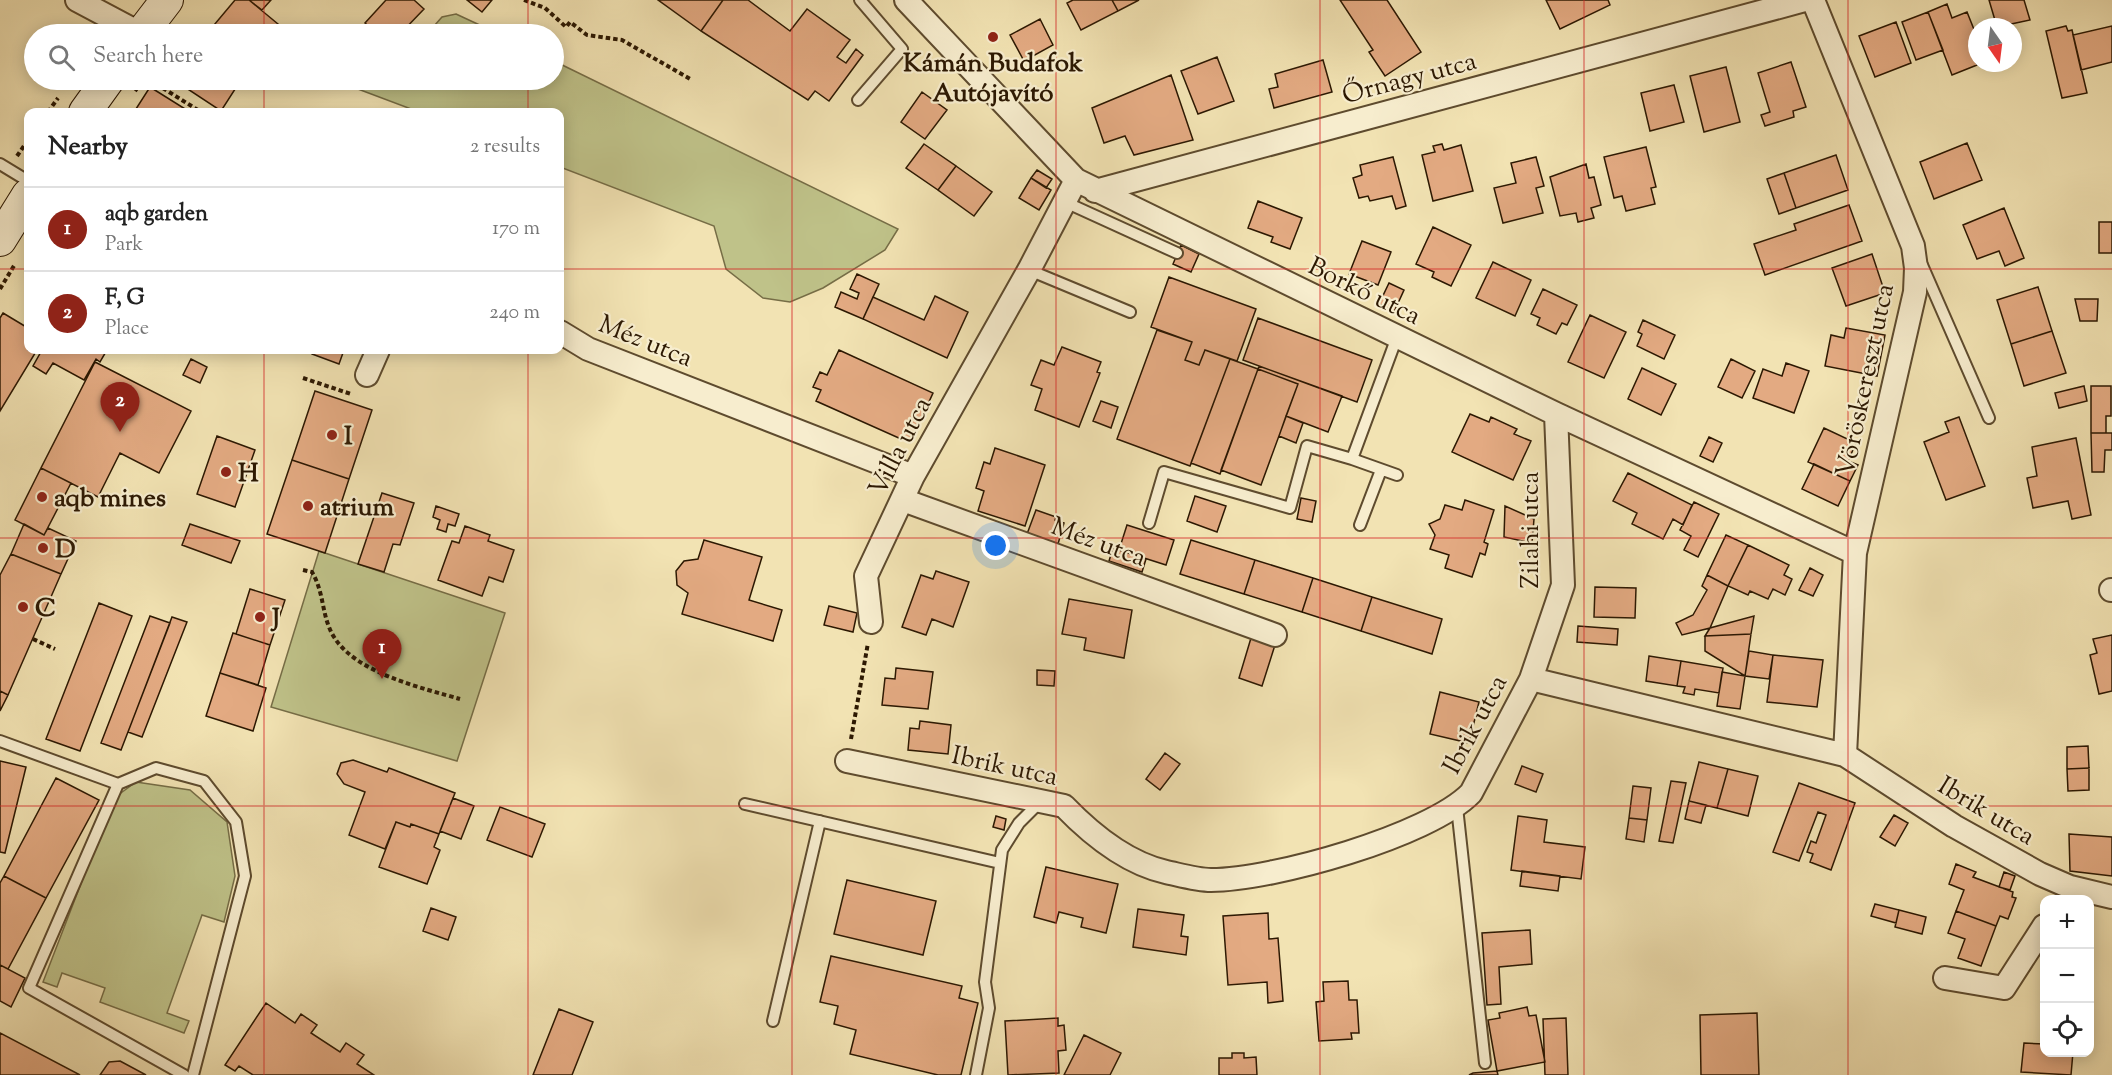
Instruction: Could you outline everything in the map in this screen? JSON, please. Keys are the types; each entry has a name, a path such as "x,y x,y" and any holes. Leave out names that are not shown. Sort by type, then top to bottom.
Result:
{"main road":[{"path":"149,24 167,0"},
{"path":"88,108 101,90"},
{"path":"0,240 24,201"}],"street":[{"path":"77,0 122,24"},
{"name":"Borkő utca","path":"906,0 1086,185 1556,414 1855,553"},
{"name":"Őrnagy utca","path":"1086,185 1734,9 1804,0"},
{"name":"Vöröskereszt utca","path":"1813,0 1913,246 1916,268 1915,292 1855,553 1845,755"},
{"name":"Villa utca","path":"871,622 866,576 913,476 1065,202 1086,185"},
{"name":"Méz utca","path":"564,335 588,350 913,476"},
{"path":"368,375 376,354"},
{"name":"Zilahi utca","path":"1531,679 1563,585 1556,414"},
{"name":"Méz utca","path":"903,500 1275,635"},
{"name":"Ibrik utca","path":"847,761 1064,806 1089,832 1119,852 1164,872 1211,880 1268,872 1388,840 1432,822 1457,807 1471,793 1531,679 1845,755 1954,826 2040,874 2066,893 2112,897"},
{"path":"1945,978 2004,988 2040,932"}],"lane":[{"path":"858,100 902,49 860,0"},
{"path":"0,164 24,179"},
{"path":"1065,202 1177,253"},
{"path":"1913,246 1989,418"},
{"path":"1029,270 1130,312"},
{"path":"1352,459 1397,337"},
{"path":"1149,523 1164,472 1290,508 1307,446 1396,475"},
{"path":"1360,525 1381,470"},
{"path":"0,741 118,784 156,768 204,781 236,822 245,876 193,1075"},
{"path":"118,784 29,988 184,1075"},
{"path":"976,1075 989,1008 985,982 1002,850 1019,823 1041,801"},
{"path":"745,804 1000,863"},
{"path":"1457,807 1485,1063"},
{"path":"773,1022 820,821"}],"path":[{"path":"524,0 545,8 563,24"},
{"path":"564,25 566,27 570,22 587,35 622,40 692,80"},
{"path":"166,90 195,108"},
{"path":"303,378 358,396"},
{"path":"303,570 312,573 321,587 325,615 334,638 357,663 460,699"},
{"path":"847,761 871,622"},
{"path":"33,639 55,649"}],"green space":[{"path":"456,14 478,24 436,24 442,17"},
{"path":"564,66 898,229 885,250 823,288 790,302 763,298 726,269 714,226 564,169 564,108 408,108 361,90 564,90"},
{"path":"319,551 505,613 457,761 271,707"},
{"path":"136,782 190,790 227,822 235,876 224,922 202,915 167,1013 189,1021 184,1033 100,1002 105,988 62,973 57,987 43,982 114,798"}],"building":[{"path":"235,0 249,0 278,24 215,24"},
{"path":"249,0 271,0 262,10"},
{"path":"386,0 414,0 424,9 410,24 365,23"},
{"path":"467,0 492,0 482,12"},
{"path":"658,0 723,0 701,31"},
{"path":"723,0 748,0 790,31 807,9 850,40 837,57 846,63 856,49 863,55 829,101 815,91 808,100 701,31"},
{"path":"1073,0 1112,0 1118,11 1081,30 1067,3"},
{"path":"1112,0 1139,0 1118,11"},
{"path":"1340,0 1387,0 1421,52 1385,76 1369,52 1373,50"},
{"path":"1546,0 1608,0 1610,5 1560,29"},
{"path":"1989,0 2024,0 2030,20 2022,22 2022,18 1994,18"},
{"path":"1947,4 1952,18 1967,12 1969,18 1968,69 1952,75 1928,12"},
{"path":"1928,12 1943,50 1916,60 1902,22"},
{"path":"1040,19 1053,45 1024,61 1010,35"},
{"path":"1896,22 1911,63 1875,77 1859,36"},
{"path":"2066,26 2068,31 2072,30 2087,93 2062,98 2046,31"},
{"path":"2112,26 2112,62 2081,70 2073,35"},
{"path":"1217,57 1234,101 1198,114 1181,71"},
{"path":"1323,60 1332,92 1274,108 1269,89 1278,87 1275,74"},
{"path":"1791,62 1806,107 1793,111 1794,117 1765,126 1761,115 1770,112 1758,73"},
{"path":"1726,67 1740,122 1704,132 1690,76"},
{"path":"1171,75 1193,140 1134,155 1125,136 1104,143 1092,108"},
{"path":"1674,85 1684,122 1650,131 1641,93"},
{"path":"148,90 155,90 184,108 137,108"},
{"path":"189,90 234,90 223,108 216,108"},
{"path":"922,92 947,110 925,139 901,122"},
{"path":"1967,143 1982,180 1934,199 1920,162"},
{"path":"924,144 956,166 938,190 906,168"},
{"path":"1442,144 1444,150 1461,145 1473,191 1433,201 1422,155 1435,152 1433,146"},
{"path":"1646,147 1656,187 1651,188 1655,204 1626,211 1622,196 1614,198 1604,157"},
{"path":"1836,155 1848,190 1796,208 1784,173"},
{"path":"1393,157 1406,206 1396,209 1392,196 1370,201 1368,196 1359,198 1353,178 1362,175 1360,165"},
{"path":"1536,157 1544,186 1536,188 1543,213 1503,223 1494,188 1516,183 1511,163"},
{"path":"1586,164 1589,178 1594,177 1601,205 1591,208 1594,218 1578,222 1576,213 1560,216 1550,177"},
{"path":"956,166 992,192 974,216 938,190"},
{"path":"1037,170 1052,179 1046,188 1031,178"},
{"path":"1784,173 1796,208 1779,214 1767,179"},
{"path":"1031,178 1051,190 1039,210 1019,198"},
{"path":"1258,201 1302,218 1290,249 1271,242 1273,237 1248,228"},
{"path":"1849,205 1862,241 1765,275 1754,244 1796,230 1794,224"},
{"path":"2004,208 2024,258 2005,266 1999,251 1977,259 1963,225"},
{"path":"2099,222 2112,222 2112,253 2099,253"},
{"path":"1433,227 1471,245 1451,286 1432,277 1434,272 1416,264"},
{"path":"1362,241 1391,252 1378,285 1349,274"},
{"path":"1181,245 1199,254 1191,272 1173,264"},
{"path":"1872,254 1885,293 1846,306 1832,268"},
{"path":"1493,262 1531,280 1515,316 1476,298"},
{"path":"857,274 879,284 863,319 835,307 841,292 857,299 859,293 850,289"},
{"path":"1169,277 1256,309 1237,361 1205,350 1199,365 1185,360 1192,342 1151,327"},
{"path":"1389,283 1404,290 1394,312 1379,304"},
{"path":"2038,287 2052,331 2011,344 1997,300"},
{"path":"1543,289 1577,305 1567,325 1562,323 1556,334 1537,325 1540,318 1531,314"},
{"path":"935,296 968,312 947,358 863,319 873,297 924,320"},
{"path":"2075,299 2098,299 2097,321 2080,321"},
{"path":"3,313 24,326 24,354 35,354 0,411 0,318"},
{"path":"1590,315 1626,332 1604,378 1568,362"},
{"path":"1258,318 1372,360 1357,402 1243,360"},
{"path":"1643,320 1675,335 1664,359 1637,346 1642,334 1638,332"},
{"path":"1846,328 1885,335 1877,376 1825,366 1831,335 1844,338"},
{"path":"1157,330 1192,342 1185,360 1199,365 1205,350 1230,359 1190,466 1117,439"},
{"path":"2052,331 2066,373 2024,386 2011,344"},
{"path":"1062,347 1101,362 1097,372 1100,373 1079,427 1035,410 1042,389 1031,385 1041,360 1054,365"},
{"path":"839,350 933,393 910,443 816,401 821,390 813,387 820,372 827,375"},
{"path":"40,354 105,354 100,362 96,359 84,380 53,363 46,374 33,366"},
{"path":"312,354 343,354 339,364"},
{"path":"191,359 207,367 200,383 183,375"},
{"path":"1230,359 1258,369 1220,474 1191,463"},
{"path":"1731,359 1755,371 1742,398 1718,387"},
{"path":"95,362 191,411 159,473 120,453 98,497 41,468"},
{"path":"1786,363 1809,371 1794,413 1753,398 1763,369 1782,376"},
{"path":"1259,366 1342,396 1328,432 1286,416 1298,384 1258,369"},
{"path":"1642,368 1676,384 1661,415 1628,399"},
{"path":"1258,369 1298,384 1261,485 1221,470"},
{"path":"2084,386 2087,401 2059,408 2055,393"},
{"path":"2091,386 2111,386 2111,416 2106,416 2106,433 2091,433"},
{"name":"I","path":"315,391 372,410 349,479 292,460"},
{"path":"1101,401 1118,407 1111,428 1093,421"},
{"path":"1470,414 1489,422 1491,417 1517,429 1514,434 1531,441 1513,480 1452,452"},
{"path":"1286,416 1303,423 1296,443 1279,436"},
{"path":"1959,417 1985,486 1946,500 1924,442 1949,432 1945,422"},
{"path":"1824,428 1856,443 1848,461 1858,465 1850,481 1808,462"},
{"path":"2091,433 2112,433 2112,450 2105,450 2104,472 2092,472"},
{"name":"H","path":"217,436 255,450 235,507 197,494"},
{"path":"1709,437 1722,443 1713,462 1700,456"},
{"path":"2076,438 2091,515 2072,519 2068,501 2033,508 2027,478 2037,476 2032,447"},
{"path":"995,448 1045,465 1025,526 978,511 984,491 976,488 984,462 990,464"},
{"name":"atrium","path":"292,460 349,479 325,553 267,534"},
{"path":"1814,464 1850,481 1838,506 1802,489"},
{"path":"41,468 71,483 44,535 15,520"},
{"path":"1628,473 1692,505 1683,525 1673,519 1663,539 1632,524 1637,513 1613,501"},
{"path":"382,493 414,503 400,545 393,544 384,572 358,564"},
{"path":"1195,496 1226,506 1217,532 1187,521"},
{"path":"1301,498 1316,501 1312,522 1297,519"},
{"path":"1465,500 1494,510 1484,542 1488,544 1485,555 1480,553 1472,577 1445,568 1449,555 1430,549 1435,535 1429,524 1440,519 1445,505 1462,510"},
{"path":"1694,502 1719,514 1698,557 1684,550 1691,536 1680,530"},
{"path":"436,506 459,514 455,526 448,524 446,532 437,529 440,520 433,517"},
{"path":"1505,506 1534,519 1532,543 1504,537"},
{"path":"1036,510 1056,517 1055,520 1064,523 1058,544 1027,534"},
{"name":"D","path":"24,524 44,535 48,528 76,541 61,574 11,554"},
{"path":"190,524 240,541 231,563 182,545"},
{"path":"1127,525 1174,540 1166,565 1119,550"},
{"path":"465,526 490,535 488,541 514,550 503,582 489,577 482,596 438,580 452,541 459,543"},
{"path":"1726,535 1748,545 1728,586 1707,575"},
{"path":"704,540 762,557 749,600 782,610 773,641 682,614 688,593 677,585 676,571 684,561 698,559"},
{"path":"1191,540 1255,560 1244,594 1180,574"},
{"path":"1748,545 1789,565 1784,575 1792,579 1785,595 1773,589 1768,599 1750,591 1748,595 1728,586"},
{"path":"1113,548 1146,559 1142,572 1109,561"},
{"name":"C","path":"11,554 61,574 8,695 0,691 0,575"},
{"path":"1255,560 1313,578 1302,612 1244,594"},
{"path":"1810,568 1823,575 1813,596 1799,590"},
{"path":"936,571 969,582 953,627 932,619 926,635 902,627 921,575 933,579"},
{"path":"1707,575 1728,586 1710,628 1682,635 1676,623 1693,615 1707,590 1702,586"},
{"path":"1313,578 1372,597 1361,631 1302,612"},
{"path":"1595,587 1636,588 1635,618 1594,617"},
{"name":"J","path":"250,589 285,600 270,645 236,634"},
{"path":"1372,597 1442,619 1432,654 1361,631"},
{"path":"1069,599 1132,610 1124,658 1084,650 1086,638 1062,634"},
{"path":"99,603 132,616 80,751 46,739"},
{"path":"829,606 857,613 853,632 824,625"},
{"path":"150,616 170,623 121,750 101,743"},
{"path":"1754,616 1751,634 1705,636 1710,628"},
{"path":"172,617 187,622 142,737 128,732"},
{"path":"1578,626 1618,629 1617,645 1577,642"},
{"path":"233,633 270,645 258,685 220,673"},
{"path":"1751,634 1745,676 1705,651 1705,636"},
{"path":"2112,635 2112,691 2099,694 2090,655 2097,653 2093,639"},
{"path":"1251,638 1275,645 1262,686 1239,678"},
{"path":"1749,651 1773,655 1769,679 1745,676"},
{"path":"1773,655 1823,660 1817,707 1767,702"},
{"path":"1649,656 1681,661 1677,686 1646,681"},
{"path":"1681,661 1723,668 1719,693 1695,689 1694,695 1683,693 1685,687 1677,686"},
{"path":"896,668 933,672 928,709 882,705 885,678 895,679"},
{"path":"1037,670 1055,671 1054,686 1037,685"},
{"path":"1722,672 1745,676 1740,709 1717,706"},
{"path":"220,673 266,688 253,731 206,716"},
{"path":"0,691 8,695 0,711"},
{"path":"1440,692 1479,702 1469,743 1430,734"},
{"path":"920,721 951,725 948,754 908,750 910,728 919,729"},
{"path":"2088,746 2089,768 2067,769 2067,747"},
{"path":"1165,753 1180,764 1160,790 1146,779"},
{"path":"353,760 387,772 389,768 455,793 439,834 411,824 410,827 396,822 385,849 349,835 365,792 344,784 337,774 341,763"},
{"path":"0,761 26,767 5,853 0,852"},
{"path":"1699,762 1728,769 1717,808 1689,801"},
{"path":"1522,766 1543,774 1536,792 1515,784"},
{"path":"2089,768 2089,790 2068,791 2067,769"},
{"path":"1728,769 1758,776 1748,816 1717,808"},
{"path":"56,778 99,800 46,898 4,876"},
{"path":"1671,781 1686,783 1673,843 1659,841"},
{"path":"1799,783 1855,803 1831,870 1810,862 1813,854 1807,852 1811,841 1816,843 1826,815 1818,812 1799,861 1773,852"},
{"path":"1633,786 1651,788 1647,820 1629,818"},
{"path":"453,798 474,806 461,839 440,831"},
{"path":"1689,801 1706,805 1701,823 1685,819"},
{"path":"500,807 545,824 532,857 487,840"},
{"path":"1894,815 1908,823 1895,846 1880,837"},
{"path":"996,816 1006,819 1004,830 993,827"},
{"path":"1518,816 1547,820 1544,842 1585,847 1581,879 1511,870"},
{"path":"1629,818 1647,820 1644,842 1626,839"},
{"path":"396,822 410,827 411,824 439,834 434,847 440,850 427,884 379,867"},
{"path":"2069,834 2112,837 2112,876 2070,871"},
{"path":"1956,864 1976,872 1973,877 2013,892 2012,897 2016,898 2008,919 2000,916 1996,926 1956,911 1964,890 1949,884"},
{"path":"1046,867 1118,884 1106,933 1081,927 1083,918 1059,912 1056,923 1034,917"},
{"path":"1522,871 1560,876 1558,891 1520,886"},
{"path":"2004,872 2015,876 2010,890 1999,887"},
{"path":"4,876 46,898 8,969 0,965 0,883"},
{"path":"847,880 936,901 923,955 834,934"},
{"path":"1875,904 1899,910 1896,923 1871,916"},
{"path":"431,908 456,917 448,940 423,931"},
{"path":"1138,909 1184,915 1181,936 1188,937 1186,955 1133,947"},
{"path":"1899,910 1926,917 1922,934 1895,927"},
{"path":"1956,911 1996,926 1981,966 1958,958 1965,939 1948,933"},
{"path":"1268,913 1269,939 1278,938 1283,1001 1268,1003 1267,982 1228,985 1223,916"},
{"path":"1530,930 1532,964 1499,967 1501,1004 1487,1005 1482,933"},
{"path":"831,956 962,986 959,998 978,1003 961,1075 938,1075 850,1054 856,1030 834,1024 838,1006 820,1002"},
{"path":"0,965 25,978 11,1007 0,1001"},
{"path":"1348,981 1349,1000 1357,1000 1359,1033 1351,1033 1352,1039 1319,1041 1316,1002 1324,1001 1323,982"},
{"path":"266,1003 295,1023 301,1014 317,1025 311,1033 340,1052 346,1043 364,1055 357,1064 374,1075 253,1075 239,1066 235,1071 225,1065"},
{"path":"1527,1007 1529,1016 1536,1015 1545,1062 1497,1071 1488,1020 1500,1018 1499,1013"},
{"path":"559,1009 593,1022 572,1075 533,1075"},
{"path":"1757,1013 1759,1075 1701,1075 1700,1015"},
{"path":"1058,1018 1058,1026 1064,1025 1066,1050 1058,1051 1059,1073 1008,1075 1005,1021"},
{"path":"1566,1018 1568,1075 1545,1075 1543,1019"},
{"path":"0,1033 80,1075 0,1075"},
{"path":"1084,1035 1121,1053 1110,1075 1064,1075"},
{"path":"2024,1043 2040,1044 2040,1057 2073,1057 2071,1075 2021,1072"},
{"path":"1232,1053 1244,1053 1244,1058 1256,1057 1257,1075 1219,1075 1219,1058 1232,1058"},
{"path":"120,1061 146,1075 100,1075 109,1062"},
{"path":"1497,1071 1498,1075 1469,1075 1473,1073"}],"place":[{"name":"Kámán Budafok Autójavító","path":"993,37"},
{"name":"F, G","path":"120,432"},
{"name":"I","path":"332,435"},
{"name":"H","path":"226,472"},
{"name":"aqb mines","path":"42,497"},
{"name":"atrium","path":"308,506"},
{"name":"D","path":"43,548"},
{"name":"C","path":"23,607"},
{"name":"J","path":"260,617"},
{"name":"aqb garden","path":"382,679"}]}
